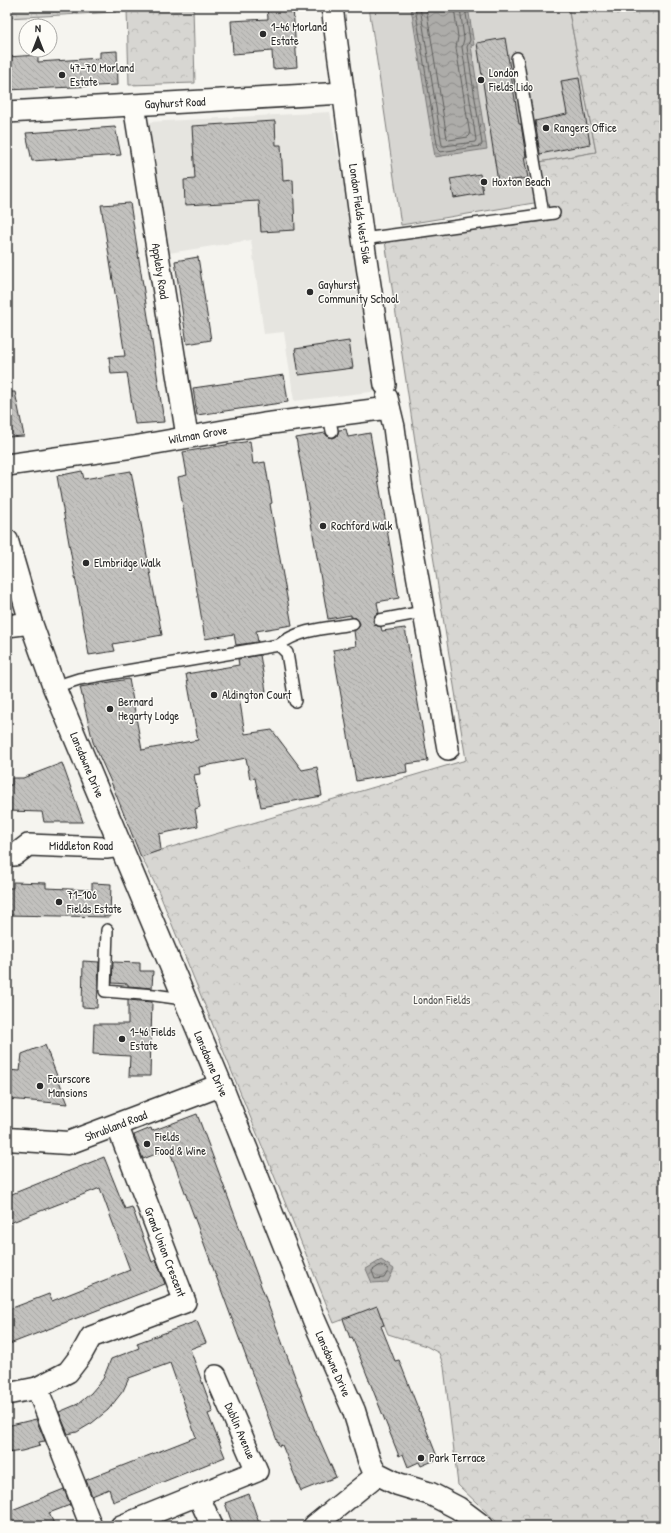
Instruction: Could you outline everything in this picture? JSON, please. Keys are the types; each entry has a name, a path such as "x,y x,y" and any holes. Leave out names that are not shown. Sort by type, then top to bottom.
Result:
{"street":[{"name":"London Fields West Side","path":"332,7 363,239 387,397 394,427 402,489 448,749"},
{"name":"Gayhurst Road","path":"7,112 344,93"},
{"name":"Appleby Road","path":"134,106 187,436"},
{"name":"Wilman Grove","path":"7,465 140,446 187,436 330,423 387,397"},
{"name":"Lansdowne Drive","path":"7,541 31,623 54,687 120,846 139,887 183,999 221,1085 314,1320 354,1410 369,1460 378,1474"},
{"path":"7,626 31,623"},
{"name":"Middleton Road","path":"19,847 106,848 120,846"},
{"name":"Shrubland Road","path":"7,1139 68,1143 221,1085"},
{"name":"Grand Union Crescent","path":"7,1394 37,1388 68,1372 81,1355 91,1337 185,1302 117,1125"},
{"name":"Dublin Avenue","path":"120,1526 257,1471 216,1376"},
{"path":"37,1388 91,1526"},
{"path":"314,1526 378,1474 398,1484 431,1494 458,1508 482,1526"},
{"path":"198,1495 212,1526"}],"lane":[{"path":"363,239 549,214 517,58"},
{"path":"380,620 423,612"},
{"path":"54,687 80,679 279,646 287,639 300,633 352,624"},
{"path":"279,646 287,653 295,701"},
{"path":"107,930 105,991 183,999"}],"shaded area":[{"name":"Gayhurst Community School","path":"330,112 350,216 379,391 294,401 284,332 264,334 251,240 169,253 148,122"}],"green space":[{"path":"7,7 115,7 116,12 7,18"},
{"path":"193,7 195,83 129,85 127,9"},
{"name":"London Fields Lido","path":"369,7 568,7 596,152 534,163 540,202 401,225"},
{"name":"London Fields","path":"568,7 664,7 664,1526 501,1526 458,1485 444,1367 439,1353 426,1346 388,1334 377,1307 334,1323 158,890 141,856 466,760 421,481 385,241 545,221 534,163 596,152"}],"water":[{"path":"468,7 474,45 471,46 487,149 435,157 411,8"},
{"path":"381,1260 394,1269 388,1282 372,1283 366,1269"}],"building":[{"name":"1-46 Morland Estate","path":"267,7 293,7 297,67 273,69 272,51 233,54 231,21 268,19"},
{"path":"505,38 519,124 521,124 526,157 524,157 528,178 498,182 477,43"},
{"name":"47-70 Morland Estate","path":"117,51 118,85 7,90 7,57 38,58 38,62 100,58 100,52"},
{"path":"579,78 590,144 540,154 535,121 567,114 561,81"},
{"path":"275,121 276,145 281,145 283,181 293,180 295,230 261,232 259,201 185,205 184,180 195,179 192,126"},
{"path":"115,127 121,155 32,161 26,133"},
{"path":"480,174 483,193 454,198 450,179"},
{"path":"130,203 164,422 135,424 127,373 111,374 109,357 125,356 101,205"},
{"path":"198,257 211,340 187,344 175,261"},
{"path":"349,341 353,368 299,375 295,349"},
{"path":"284,375 288,402 197,415 193,388"},
{"path":"7,392 15,392 24,436 7,437"},
{"path":"346,429 348,437 370,433 399,598 377,602 379,613 375,615 373,621 375,625 381,627 382,631 405,628 428,761 406,764 407,772 356,781 333,650 356,646 354,631 359,627 360,623 356,618 351,617 351,615 328,619 296,438 325,433 327,436 333,438 337,436 339,430"},
{"path":"250,441 253,464 265,462 272,503 270,504 292,625 256,631 258,642 236,645 234,634 205,639 178,477 187,475 183,452"},
{"path":"82,471 84,479 131,471 162,635 113,644 115,651 89,655 57,476"},
{"path":"260,655 266,691 239,696 245,734 272,730 302,770 317,767 322,796 261,807 255,778 250,779 246,758 199,767 200,774 194,775 200,807 195,809 198,826 159,834 161,850 141,857 111,782 93,742 80,687 129,679 142,750 198,740 186,674 239,665 238,659"},
{"path":"62,763 83,822 44,822 42,812 7,811 7,785 12,785 12,778 23,778"},
{"name":"71-106 Fields Estate","path":"13,882 46,883 46,888 92,890 92,883 111,884 110,917 7,915 7,888 13,888"},
{"path":"83,961 99,962 97,1008 82,1007"},
{"path":"113,962 140,963 140,971 153,971 152,988 112,983"},
{"name":"1-46 Fields Estate","path":"128,1000 152,1002 150,1076 129,1076 130,1056 93,1054 94,1024 128,1024"},
{"name":"Fourscore Mansions","path":"45,1045 68,1104 7,1099 7,1070 20,1071 22,1054"},
{"path":"197,1114 317,1436 336,1477 301,1491 282,1445 279,1446 169,1149 143,1159 134,1135 151,1128 152,1131"},
{"path":"104,1157 125,1209 132,1207 152,1262 156,1260 165,1284 7,1345 7,1310 49,1294 52,1301 130,1270 100,1188 7,1224 7,1196"},
{"path":"377,1306 384,1325 381,1326 395,1361 399,1360 438,1459 421,1466 419,1462 408,1467 403,1454 399,1456 352,1337 350,1338 343,1319"},
{"path":"197,1321 206,1343 190,1349 213,1412 208,1414 225,1457 113,1502 109,1489 92,1496 86,1480 196,1437 170,1363 129,1378 123,1391 108,1410 92,1423 77,1432 68,1434 59,1412 78,1404 91,1393 103,1379 111,1359 139,1348 137,1343"},
{"path":"36,1419 45,1441 39,1442 40,1446 7,1453 7,1426"},
{"path":"64,1489 70,1505 49,1513 55,1526 7,1526 7,1512"},
{"path":"249,1494 260,1526 233,1526 225,1503"}],"place":[{"name":"1-46 Morland Estate","path":"263,34"},
{"name":"47-70 Morland Estate","path":"62,75"},
{"name":"London Fields Lido","path":"481,80"},
{"name":"Rangers Office","path":"546,128"},
{"name":"Hoxton Beach","path":"484,182"},
{"name":"Gayhurst Community School","path":"310,292"},
{"name":"Rochford Walk","path":"323,526"},
{"name":"Elmbridge Walk","path":"86,563"},
{"name":"Aldington Court","path":"214,695"},
{"name":"Bernard Hegarty Lodge","path":"110,709"},
{"name":"71-106 Fields Estate","path":"59,902"},
{"name":"1-46 Fields Estate","path":"122,1039"},
{"name":"Fourscore Mansions","path":"40,1086"},
{"name":"Fields Food & Wine","path":"147,1144"},
{"name":"Park Terrace","path":"421,1458"}]}
